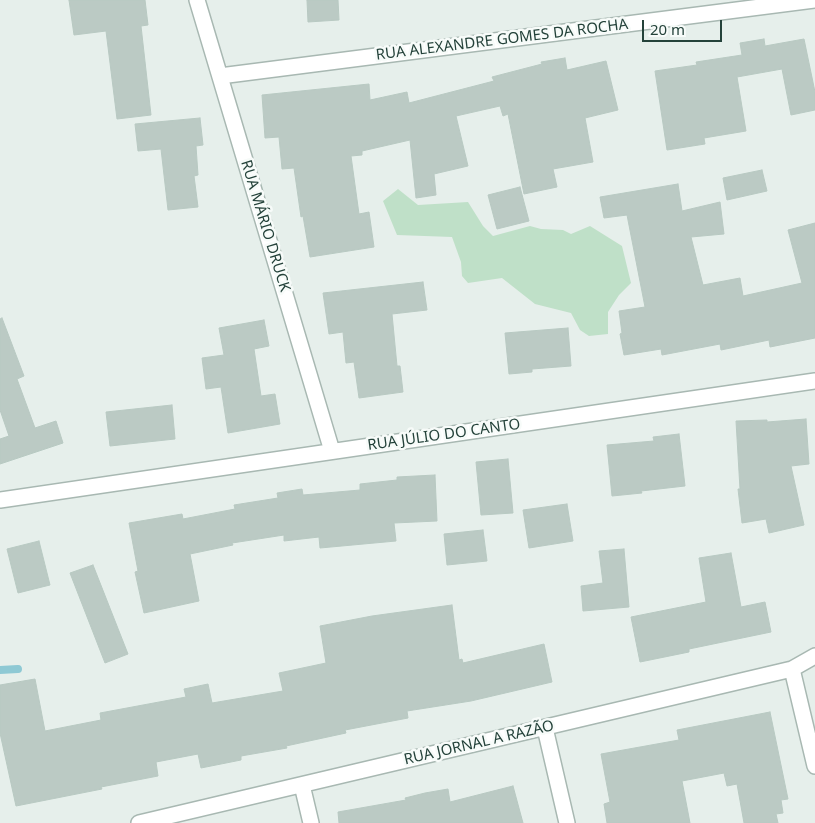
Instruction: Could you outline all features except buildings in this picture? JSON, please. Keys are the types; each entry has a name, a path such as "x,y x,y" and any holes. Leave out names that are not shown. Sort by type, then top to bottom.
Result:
{"street":[{"name":"RUA MÁRIO DRUCK","path":"197,0 332,451"},
{"name":"RUA ALEXANDRE GOMES DA ROCHA","path":"220,76 815,0"},
{"name":"RUA JÚLIO DO CANTO","path":"0,500 815,381"},
{"name":"RUA JORNAL A RAZÃO","path":"140,823 792,669 815,656"},
{"path":"792,669 815,766"},
{"path":"545,728 567,823"},
{"path":"302,785 312,823"}],"green space":[{"path":"398,189 418,205 468,202 483,226 493,236 530,226 541,229 563,230 571,234 590,226 622,246 631,283 619,295 608,312 608,334 589,336 580,330 571,313 535,304 502,278 468,283 462,276 461,262 452,237 397,235 383,201"}],"waterway":[{"path":"0,670 18,669"}]}
